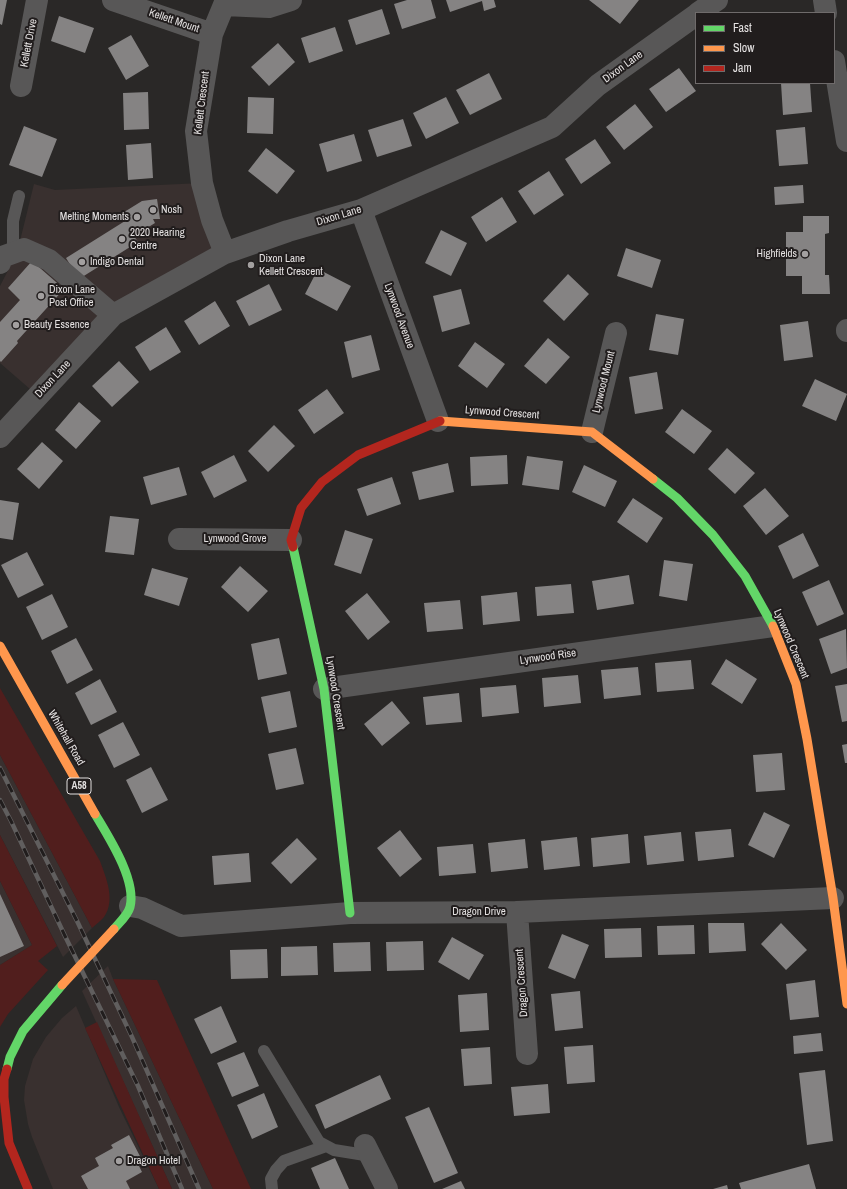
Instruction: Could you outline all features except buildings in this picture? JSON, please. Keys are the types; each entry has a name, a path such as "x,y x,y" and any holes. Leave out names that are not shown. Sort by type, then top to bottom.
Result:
{"street":[{"name":"Kellett Drive","path":"22,86 38,0"},
{"name":"Kellett Mount","path":"114,0 212,34"},
{"path":"225,2 269,7 291,0"},
{"name":"Dixon Lane","path":"700,12 717,0"},
{"path":"824,0 826,12"},
{"name":"Kellett Crescent","path":"225,2 212,34 196,131 202,183 212,220 225,253"},
{"name":"Dixon Lane","path":"0,437 112,315 225,253 361,210 552,127 598,85 695,15"},
{"path":"835,67 847,141"},
{"name":"Lynwood Avenue","path":"361,210 438,421"},
{"path":"7,258 24,249 49,260 112,315"},
{"name":"Lynwood Mount","path":"592,432 616,333"},
{"name":"Lynwood Crescent","path":"350,913 324,688 291,540 300,508 322,482 358,455 438,421 592,432 677,498 713,535 745,576 773,626 796,684 807,739 847,1004"},
{"name":"Lynwood Grove","path":"179,539 291,540"},
{"name":"Lynwood Rise","path":"324,688 773,626"},
{"name":"Whitehall Road","path":"0,646 121,860 128,881 130,906"},
{"name":"Dragon Drive","path":"130,906 142,908 181,926 350,913 516,912 832,898"},
{"path":"28,1189 9,1143 4,1097 4,1079 10,1057 23,1031 62,985 123,919 130,906"},
{"name":"Dragon Crescent","path":"516,912 527,1054"},
{"path":"368,1151 387,1189"}],"lane":[{"path":"7,258 19,196"},
{"path":"264,1051 319,1142 334,1150 368,1151"},
{"path":"272,1189 271,1179 276,1170 284,1161 326,1146"}],"shaded area":[{"path":"202,183 225,253 113,315 38,396 0,363 0,286 17,253 34,184 55,190"},
{"path":"0,688 100,861 110,896 108,910 104,917 92,928 0,755"},
{"path":"0,755 92,928 63,957 0,835"},
{"path":"0,835 57,946 38,961 48,970 8,1014 0,1027 0,965 32,945 0,881"},
{"path":"0,881 32,945 0,965"},
{"path":"108,966 213,1189 172,1189 82,991"},
{"path":"113,979 157,980 251,1189 213,1189"},
{"path":"76,1006 119,1107 159,1189 53,1189 28,1124 24,1100 25,1086 33,1059 46,1037 62,1018"},
{"path":"97,1022 172,1189 159,1189 85,1028"}],"railway":[{"path":"0,768 78,923 132,1037 199,1189"},
{"path":"0,800 138,1086 182,1189"}],"traffic: fast":[{"path":"653,479 677,498 713,535 745,576 773,626"},
{"path":"293,547 324,689 350,913"},
{"path":"95,814 120,859 129,884 131,896 130,907 126,916 114,929"},
{"path":"7,1069 10,1057 23,1031 62,985"}],"traffic: slow":[{"path":"440,421 592,432 653,479"},
{"path":"773,626 796,684 807,739 833,898 847,1004"},
{"path":"0,646 95,814"},
{"path":"62,985 114,929"}],"traffic: jam":[{"path":"293,547 291,540 301,508 322,482 358,455 440,421"},
{"path":"7,1069 4,1079 4,1097 9,1143 28,1189"}],"place":[{"name":"Nosh","path":"153,210"},
{"name":"Melting Moments","path":"137,217"},
{"name":"2020 Hearing Centre","path":"122,239"},
{"name":"Highfields","path":"805,254"},
{"name":"Indigo Dental","path":"82,262"},
{"name":"Dixon Lane Kellett Crescent","path":"251,265"},
{"name":"Dixon Lane Post Office","path":"41,296"},
{"name":"Beauty Essence","path":"16,325"},
{"name":"Dragon Hotel","path":"119,1161"}]}
